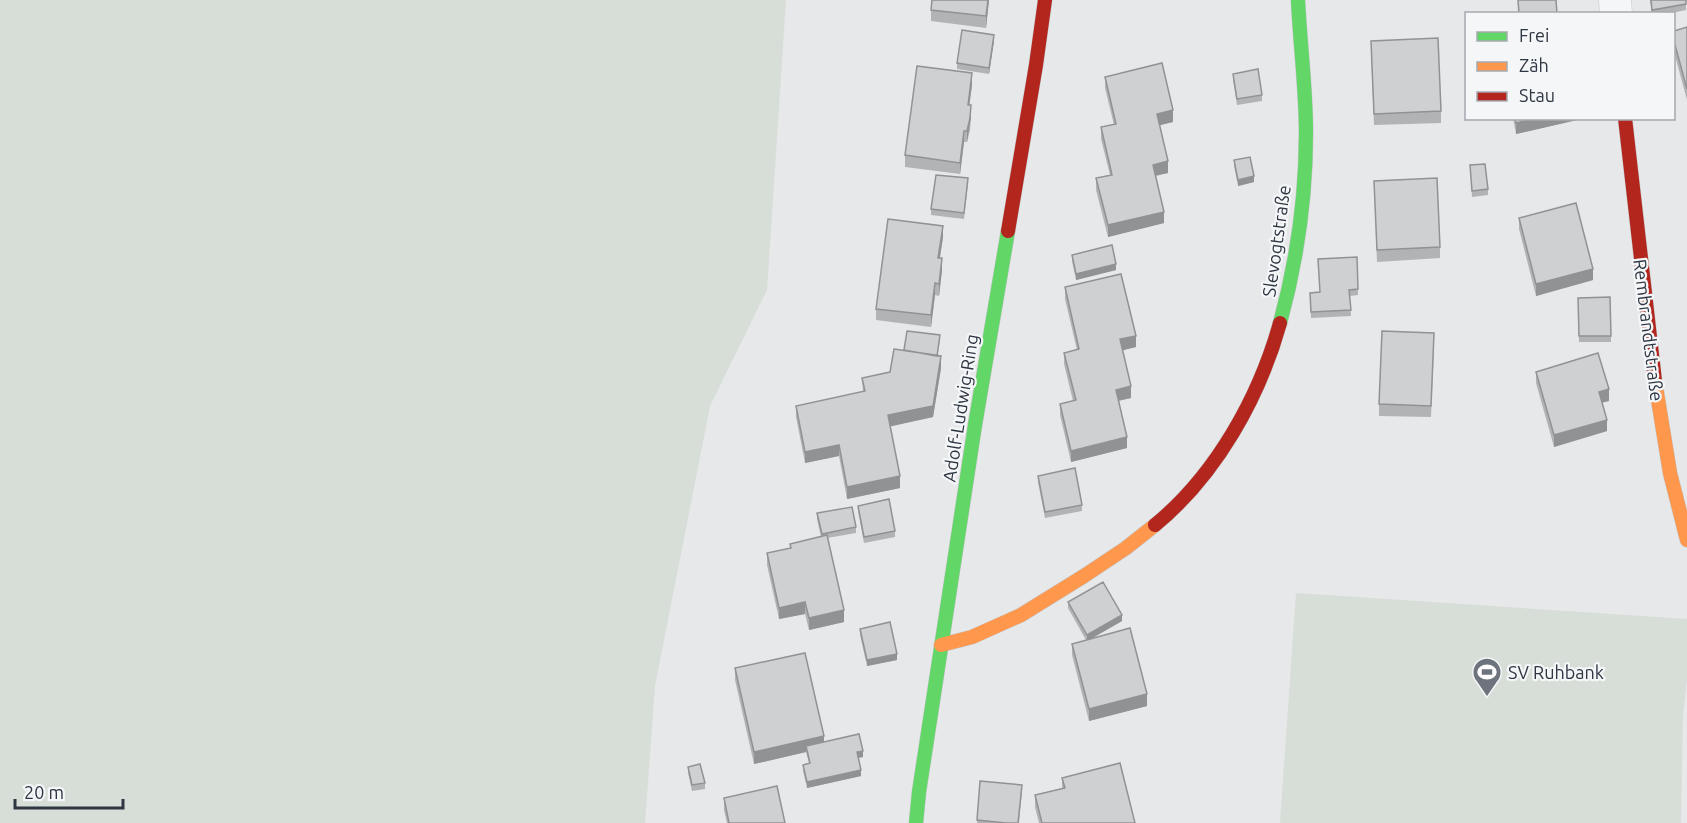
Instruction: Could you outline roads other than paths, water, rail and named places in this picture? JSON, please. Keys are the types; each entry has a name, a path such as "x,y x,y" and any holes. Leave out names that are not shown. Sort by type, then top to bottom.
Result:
{"street":[{"name":"Adolf-Ludwig-Ring","path":"916,823 975,425 1045,0"},
{"name":"Slevogtstraße","path":"941,645 999,626 1027,611 1136,542 1169,514 1207,471 1237,424 1261,379 1281,323 1294,268 1302,203 1306,135 1298,0"},
{"name":"Rembrandtstraße","path":"1625,120 1643,289 1658,399 1669,469 1687,540"}],"place":[{"name":"SV Ruhbank","path":"1487,698"}]}
